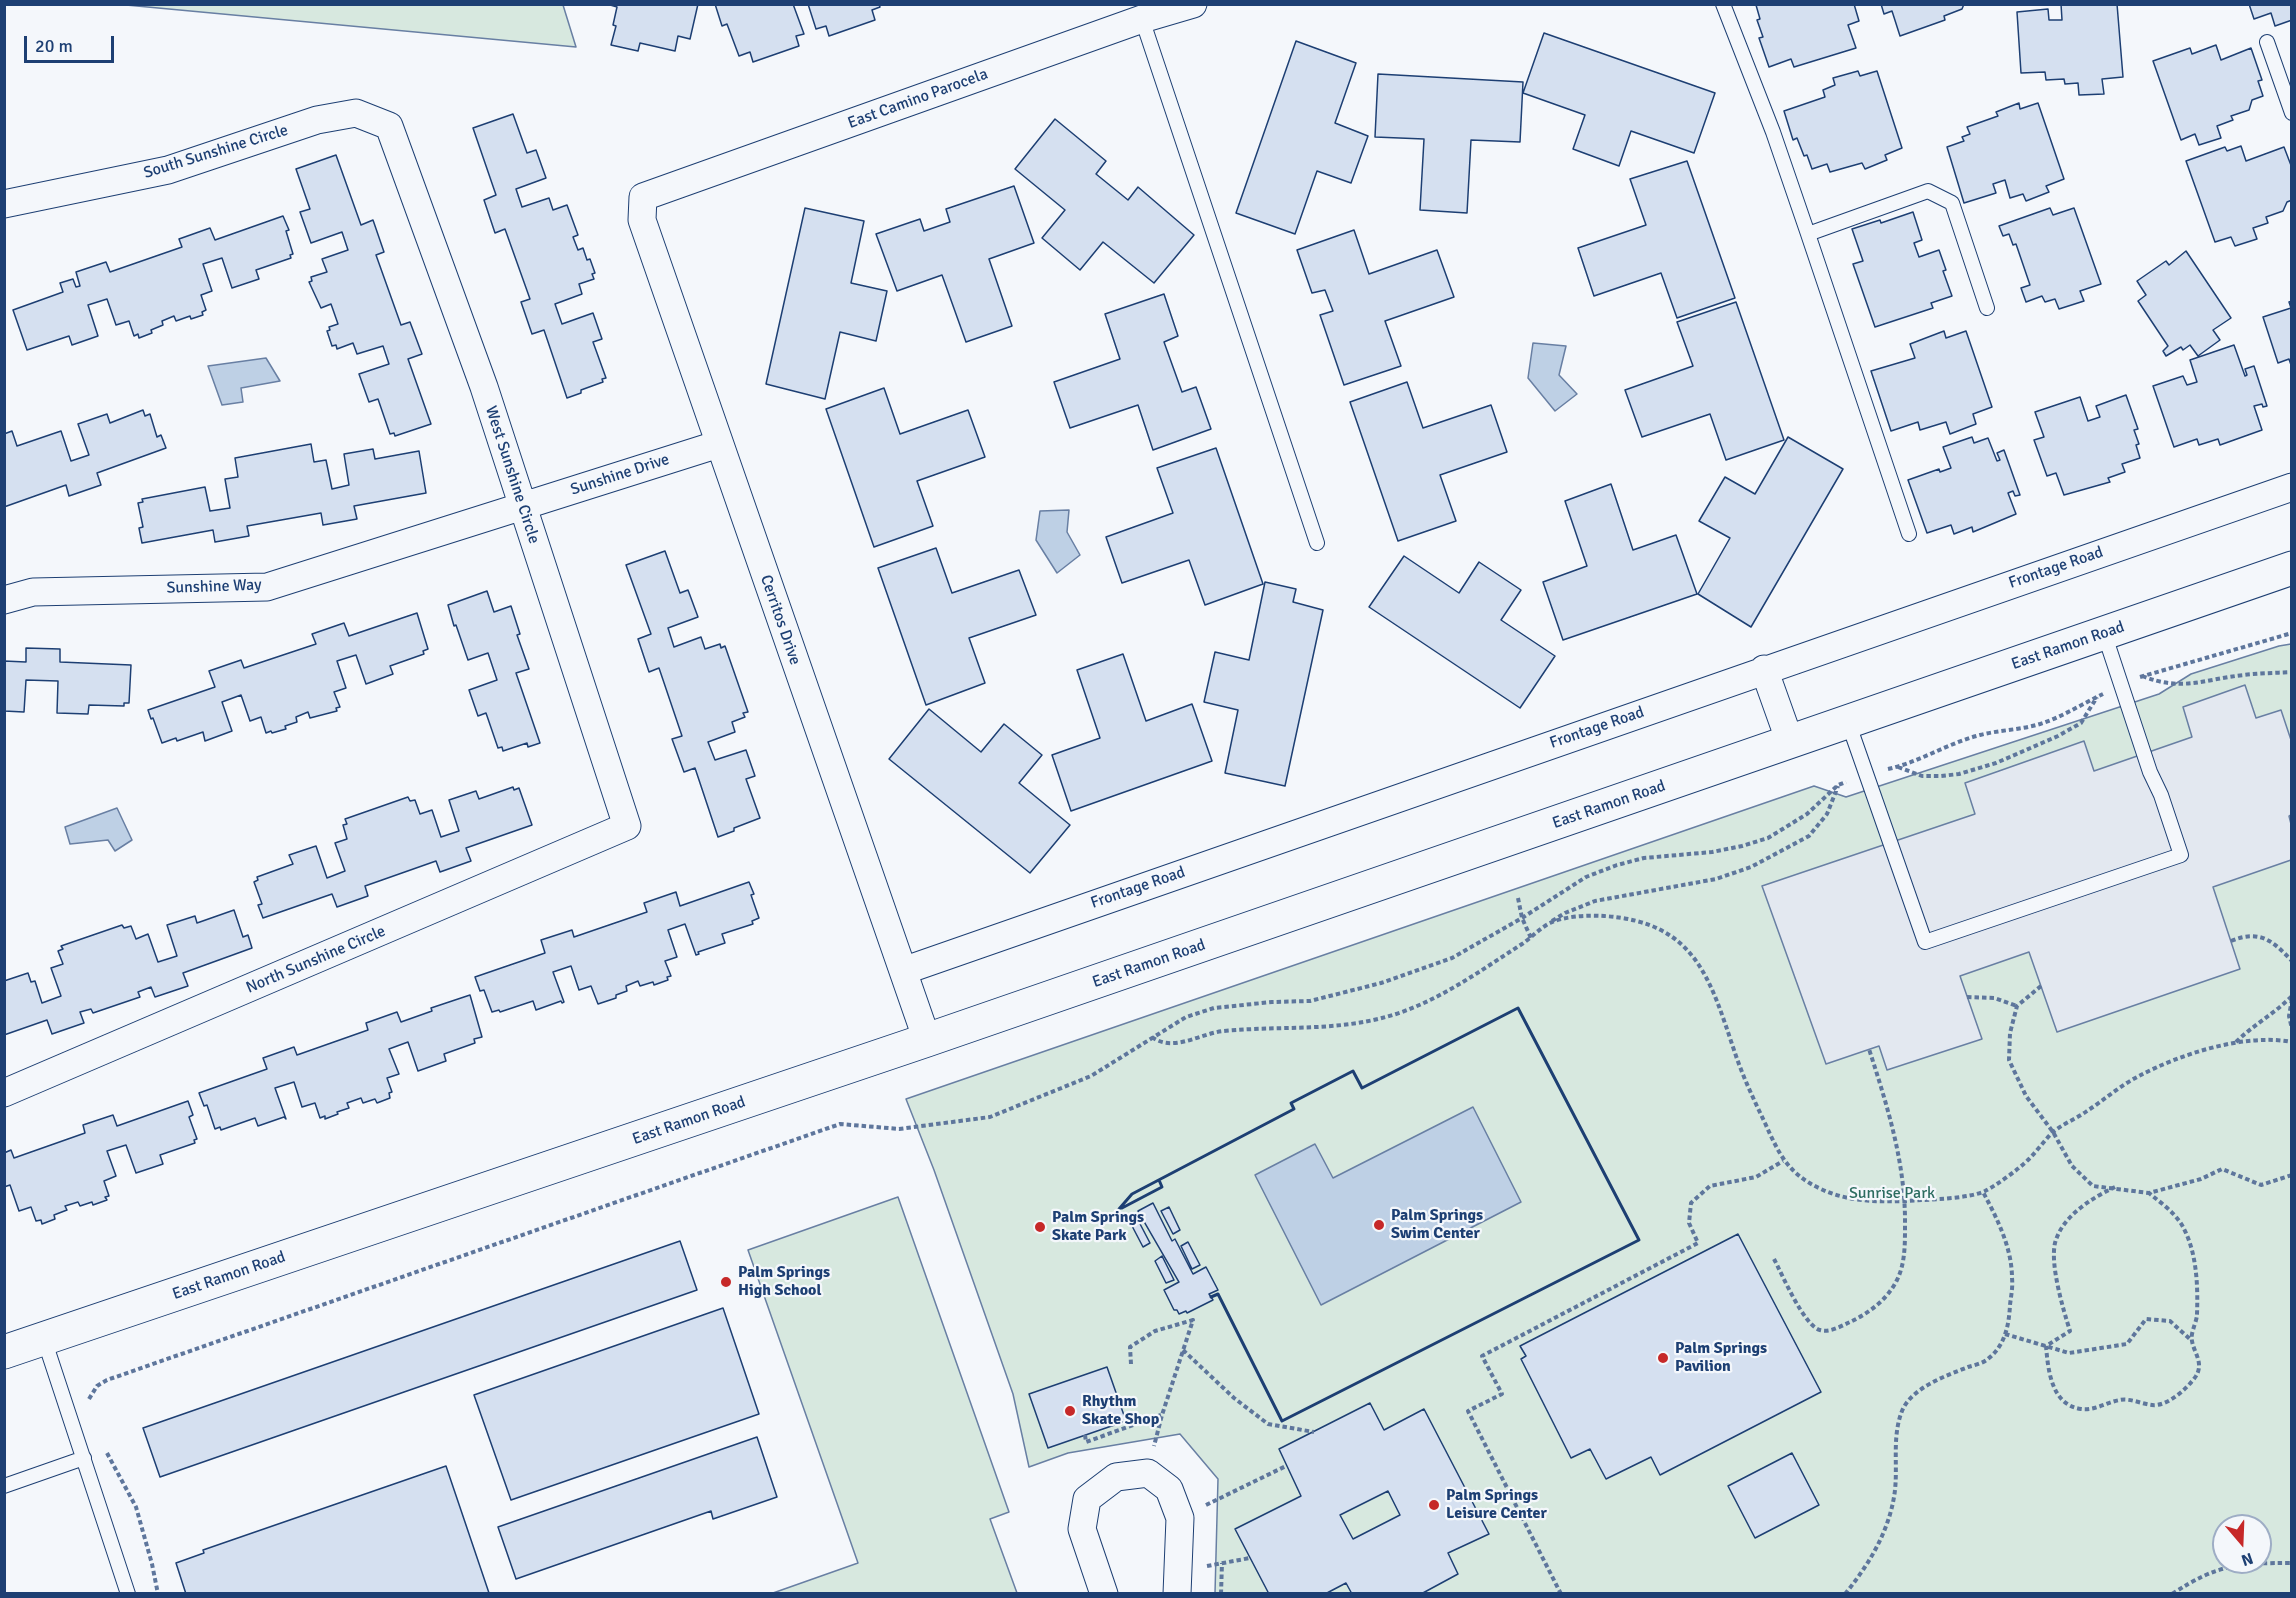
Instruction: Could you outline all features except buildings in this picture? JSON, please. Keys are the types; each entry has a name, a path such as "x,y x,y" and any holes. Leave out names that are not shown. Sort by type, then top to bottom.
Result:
{"main road":[{"name":"East Ramon Road","path":"4,1352 927,1040 2292,568"}],"street":[{"name":"East Camino Parocela","path":"643,197 1142,19 1194,4"},
{"name":"South Sunshine Circle","path":"4,204 168,170 317,120 356,113 389,126"},
{"name":"West Sunshine Circle","path":"389,126 484,387 627,826"},
{"name":"Cerritos Drive","path":"643,197 642,220 927,1040"},
{"name":"Sunshine Drive","path":"521,506 719,444"},
{"name":"Frontage Road","path":"903,971 1764,669 2292,487"},
{"name":"Sunshine Way","path":"4,600 33,592 267,586 521,506"},
{"path":"1764,669 1790,742"},
{"name":"North Sunshine Circle","path":"4,1093 627,826"},
{"path":"1104,1593 1082,1529 1087,1499 1116,1477 1148,1473 1169,1489 1180,1518 1177,1582"}],"lane":[{"path":"1723,4 1773,132 1909,534"},
{"path":"1142,19 1317,543"},
{"path":"2267,42 2292,113"},
{"path":"1808,234 1928,191 1952,203 1987,308"},
{"path":"1848,722 1925,942 2181,855 2161,795 2150,772 2104,633"},
{"path":"44,1338 128,1593"},
{"path":"4,1486 84,1458"}],"path":[{"path":"88,1402 97,1386 107,1380 840,1124 899,1129 990,1117 1091,1076 1186,1017 1214,1008 1310,1001 1421,971 1452,958 1586,878 1617,864 1644,858 1712,852 1768,838 1807,814 1838,785 1866,774 1897,767 1980,735 2036,725 2057,718 2142,676 2292,633"},
{"path":"2142,676 2159,683 2182,685 2243,675 2292,672"},
{"path":"1897,767 1922,776 1941,776 1959,774 1996,763 2058,736 2081,723 2098,696"},
{"path":"1152,1037 1159,1042 1169,1044 1216,1032 1258,1028 1321,1028 1354,1025 1408,1010 1454,988 1565,913 1595,901 1716,879 1751,867 1809,836 1827,814 1838,785"},
{"path":"1518,898 1522,918 1531,938"},
{"path":"1548,924 1587,916 1623,918 1657,929 1686,948 1698,960 1714,991 1743,1076 1783,1161 1806,1181 1823,1191 1842,1197 1862,1200 1924,1200 1983,1192 2027,1161 2053,1132 2137,1077 2182,1057 2235,1043 2277,1040 2292,1042"},
{"path":"2231,941 2247,936 2268,939 2292,961"},
{"path":"2041,986 2017,1006 2010,1033 2009,1060 2026,1096 2053,1132 2072,1166 2093,1186 2149,1192 2201,1179 2222,1169 2261,1185 2292,1175"},
{"path":"1967,997 1994,998 2017,1006"},
{"path":"2292,998 2289,1016 2292,1029"},
{"path":"2235,1043 2247,1031 2277,1012 2292,998"},
{"path":"1773,1259 1813,1326 1825,1331 1847,1324 1877,1305 1889,1294 1902,1268 1905,1200 1894,1131 1869,1049"},
{"path":"1561,1593 1468,1411 1502,1394 1482,1356 1698,1243 1689,1223 1691,1203 1710,1186 1756,1177 1783,1161"},
{"path":"2046,1346 2070,1331 2058,1285 2054,1246 2057,1238 2071,1217 2091,1199 2115,1187"},
{"path":"1845,1593 1860,1576 1886,1527 1894,1496 1895,1444 1902,1410 1918,1391 1988,1359 2002,1344 2006,1334 2009,1323 2012,1277 2007,1251 1995,1215 1983,1192"},
{"path":"2046,1346 2053,1387 2064,1402 2080,1410 2099,1407 2122,1399 2155,1406 2170,1400 2196,1375 2199,1363 2192,1340 2197,1319 2198,1290 2189,1245 2184,1229 2176,1217 2149,1192"},
{"path":"2006,1334 2069,1353 2127,1344 2146,1319 2170,1321 2192,1340"},
{"path":"1131,1364 1130,1347 1155,1330 1193,1320 1162,1415 1148,1473"},
{"path":"1183,1350 1234,1398 1268,1424 1314,1432"},
{"path":"1084,1435 1086,1442 1162,1415"},
{"path":"107,1452 136,1507 158,1593"},
{"path":"1180,1518 1286,1466"},
{"path":"1177,1582 1222,1563 1250,1558"},
{"path":"1221,1593 1222,1563"},
{"path":"2172,1593 2218,1569 2248,1563 2292,1563"}],"green space":[{"path":"126,5 563,5 576,47"},
{"name":"Sunrise Park","path":"2291,644 2291,1593 1215,1593 1218,1479 1180,1434 1068,1453 1029,1467 1013,1394 934,1170 906,1099 1814,786 1846,797 2159,694 2191,674"},
{"path":"898,1197 1009,1512 990,1519 1017,1593 773,1593 858,1563 748,1250"}],"shaded area":[{"path":"2245,685 2256,718 2281,710 2291,740 2292,814 2289,816 2291,860 2213,887 2240,969 2057,1032 2029,952 1960,976 1982,1039 1887,1070 1879,1046 1826,1064 1762,886 1975,814 1965,783 2084,741 2094,771 2192,737 2183,707"}],"water":[{"path":"1533,343 1566,346 1559,375 1577,394 1555,411 1528,378"},
{"path":"266,358 280,381 241,388 243,402 222,405 208,366"},
{"path":"1069,510 1067,532 1080,555 1057,573 1036,540 1040,511"},
{"path":"117,808 132,840 115,851 108,840 70,844 65,827"},
{"path":"1473,1107 1521,1202 1321,1305 1255,1175 1315,1144 1333,1178"}],"wall":[{"path":"1119,1209 1132,1194 1294,1109 1291,1103 1353,1071 1362,1088 1518,1008 1639,1240 1282,1421 1218,1294 1211,1297"},
{"path":"1122,1208 1162,1187 1159,1180"}],"place":[{"name":"Palm Springs Swim Center","path":"1379,1225"},
{"name":"Palm Springs Skate Park","path":"1040,1227"},
{"name":"Palm Springs High School","path":"726,1282"},
{"name":"Palm Springs Pavilion","path":"1663,1358"},
{"name":"Rhythm Skate Shop","path":"1070,1411"},
{"name":"Palm Springs Leisure Center","path":"1434,1505"}]}
